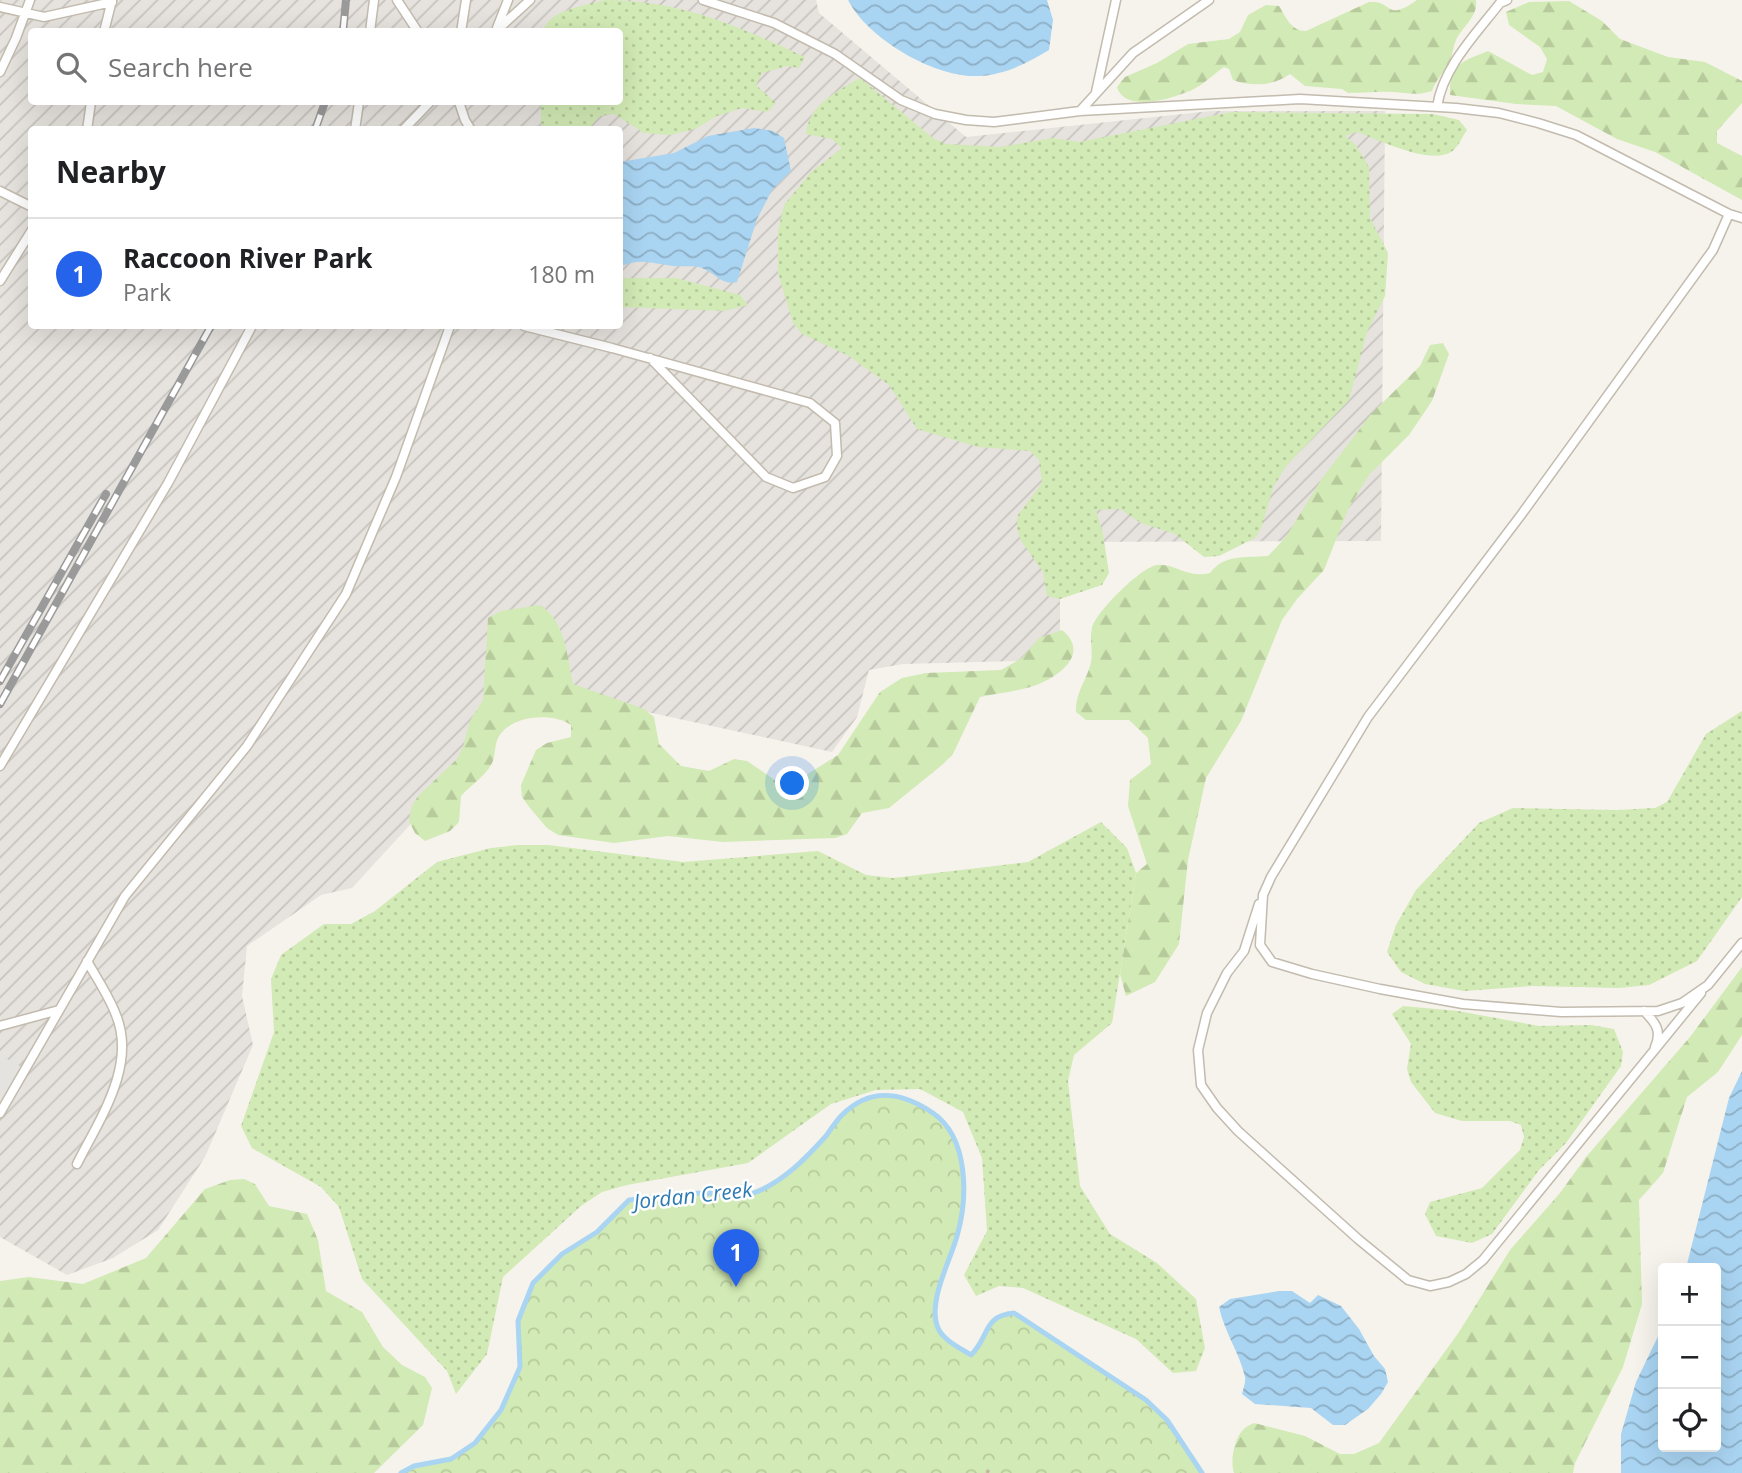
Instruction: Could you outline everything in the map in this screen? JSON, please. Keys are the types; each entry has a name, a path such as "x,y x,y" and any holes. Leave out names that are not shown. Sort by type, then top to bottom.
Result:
{"lane":[{"path":"1,69 30,0"},
{"path":"370,28 374,0"},
{"path":"397,0 415,28"},
{"path":"462,28 466,0"},
{"path":"497,28 508,0"},
{"path":"499,28 530,0"},
{"path":"703,0 774,23 835,54 901,100 935,114 994,122 1080,111 1300,99 1499,113 1576,135 1729,214 1742,218"},
{"path":"1095,95 1116,0"},
{"path":"1080,111 1133,52 1209,0"},
{"path":"1437,107 1438,97 1451,68 1500,3 1507,0"},
{"path":"0,7 25,14 55,16 112,1 105,28"},
{"path":"88,126 91,105"},
{"path":"356,126 359,105"},
{"path":"407,126 427,105"},
{"path":"460,105 469,126"},
{"path":"0,191 28,205"},
{"path":"1729,214 1713,250 1521,515 1368,716 1281,860 1263,895 1244,951 1227,973 1207,1013 1198,1050 1201,1085 1238,1131 1358,1239 1408,1280 1430,1286 1449,1282 1466,1274 1483,1260 1742,943"},
{"path":"0,280 28,236"},
{"path":"0,766 168,483 250,329"},
{"path":"0,1113 125,896 247,746 345,594 397,477 449,329"},
{"path":"536,329 650,358 810,403 835,423 837,456 825,477 793,488 766,477 650,358"},
{"path":"1263,895 1260,945 1272,962 1380,989 1463,1004 1561,1012 1658,1011 1682,1003 1708,985"},
{"path":"78,1164 116,1086 121,1062 117,1016 87,961"},
{"path":"0,1026 59,1010"},
{"path":"1644,1011 1658,1028 1658,1038 1651,1056"}],"path":[{"path":"987,1473 990,1467"}],"shaded area":[{"path":"0,0 816,0 819,13 966,137 1211,111 1385,111 1381,541 1060,542 1060,660 903,664 869,670 857,717 832,752 536,688 352,888 321,895 247,946 242,996 253,1045 205,1157 158,1230 113,1258 67,1275 0,1237"},
{"path":"0,1055 25,1069 0,1113"}],"green space":[{"path":"605,0 632,1 684,10 732,25 805,57 799,68 787,66 762,73 756,85 776,103 767,112 742,108 717,116 695,129 670,135 644,133 614,114 600,116 591,126 541,126 541,105 623,105 623,28 545,28 560,13"},
{"path":"1417,0 1476,0 1475,11 1456,40 1450,59 1432,91 1417,94 1348,93 1342,89 1305,86 1290,74 1270,83 1248,84 1233,80 1229,69 1224,67 1196,88 1162,100 1130,100 1122,95 1117,87 1125,77 1157,63 1188,44 1229,39 1240,32 1248,15 1266,5 1279,6 1296,29 1306,31 1369,2 1399,10"},
{"path":"1569,1 1602,21 1620,39 1668,57 1705,62 1742,81 1742,103 1717,131 1717,143 1742,156 1742,200 1655,152 1617,139 1556,106 1516,104 1450,95 1452,76 1459,65 1488,51 1532,75 1543,72 1547,59 1540,47 1509,25 1506,12 1529,2"},
{"path":"860,78 934,139 946,144 1000,147 1053,138 1079,142 1232,112 1433,114 1459,120 1467,130 1451,152 1442,155 1404,150 1357,132 1345,136 1355,144 1369,167 1370,218 1388,253 1385,296 1367,332 1349,400 1286,466 1273,488 1262,526 1255,538 1219,556 1204,557 1175,534 1141,523 1120,509 1096,510 1109,573 1102,585 1060,599 1047,596 1043,572 1021,541 1017,528 1018,515 1042,483 1039,460 1030,451 978,447 917,429 889,385 849,356 802,334 793,323 778,273 778,231 784,205 811,172 842,148 832,139 806,134 812,115 825,100"},
{"path":"623,278 676,278 740,295 748,305 724,311 623,307"},
{"path":"1443,343 1449,354 1432,401 1409,435 1369,475 1348,509 1324,570 1282,620 1241,721 1206,778 1188,860 1179,944 1155,982 1126,996 1120,974 1136,873 1147,864 1128,806 1130,780 1151,764 1148,738 1129,720 1086,720 1076,712 1079,694 1091,661 1091,633 1095,621 1120,592 1141,574 1157,565 1202,574 1210,573 1228,560 1268,556 1286,537 1321,480 1371,414 1420,366 1430,345"},
{"path":"540,605 549,612 560,630 573,684 644,709 654,717 659,744 681,766 709,771 734,759 747,761 781,784 795,782 838,755 880,692 902,678 926,673 1001,670 1022,658 1039,638 1062,630 1070,638 1073,654 1070,662 1048,680 1017,690 980,697 953,754 942,765 889,808 862,813 847,834 835,838 723,842 668,836 614,843 558,835 547,828 522,797 521,785 536,750 547,743 571,737 571,725 543,717 521,720 504,730 498,738 493,762 461,796 459,822 450,831 425,841 415,833 409,821 411,808 418,796 457,759 470,721 483,700 488,618 501,611"},
{"path":"1742,711 1742,897 1697,961 1649,985 1619,988 1532,986 1464,991 1425,984 1401,972 1387,952 1396,925 1416,890 1479,823 1513,808 1655,808 1667,802 1706,734"},
{"path":"1101,822 1127,848 1136,873 1112,1023 1074,1055 1068,1081 1080,1186 1110,1234 1157,1263 1196,1299 1205,1348 1196,1371 1173,1373 1136,1339 1023,1288 999,1286 976,1296 964,1275 987,1231 982,1158 963,1112 920,1089 876,1090 831,1104 748,1163 627,1185 602,1192 581,1206 503,1277 487,1354 456,1394 447,1371 362,1279 339,1207 321,1187 252,1148 241,1126 274,1032 271,979 281,955 324,924 351,924 375,911 437,862 491,848 518,845 548,845 683,862 818,851 866,875 893,878 1028,862"},
{"path":"1742,967 1742,1035 1718,1072 1687,1097 1663,1173 1639,1200 1642,1304 1623,1367 1575,1463 1573,1473 1234,1473 1235,1444 1245,1428 1254,1423 1305,1436 1340,1454 1354,1454 1379,1443 1459,1332 1510,1250 1690,1037"},
{"path":"1403,1006 1458,1011 1539,1026 1591,1025 1614,1029 1623,1052 1621,1066 1566,1143 1539,1170 1492,1234 1472,1243 1436,1236 1425,1214 1430,1202 1482,1188 1520,1150 1524,1137 1521,1125 1510,1121 1462,1121 1435,1113 1411,1082 1407,1069 1411,1044 1392,1014"},
{"path":"877,1095 904,1098 925,1108 942,1122 953,1141 960,1162 963,1186 958,1235 941,1282 936,1306 935,1318 944,1336 971,1355 997,1318 1014,1313 1146,1400 1167,1420 1202,1473 401,1473 414,1466 451,1459 475,1442 501,1410 520,1367 518,1321 533,1283 562,1254 597,1232 629,1200 708,1193 733,1196 754,1193 780,1179 801,1162 841,1116 857,1102"},
{"path":"244,1179 255,1184 269,1206 307,1214 318,1240 326,1291 362,1312 383,1347 402,1365 425,1377 432,1388 423,1425 374,1473 0,1473 0,1281 29,1277 83,1284 146,1258 205,1189 230,1180"}],"water":[{"path":"848,0 1047,0 1053,20 1049,50 1007,71 978,76 961,75 923,63 887,42 858,15"},
{"path":"754,128 773,131 784,138 791,171 772,190 757,219 737,282 723,281 707,270 696,267 640,262 623,266 623,162 674,153 708,136"},
{"path":"1742,1071 1742,1473 1621,1473 1621,1434 1636,1382 1658,1336 1658,1452 1721,1452 1721,1263 1687,1263 1729,1098"},
{"path":"1292,1291 1310,1303 1318,1295 1341,1306 1385,1369 1388,1382 1381,1394 1368,1409 1345,1425 1333,1425 1311,1408 1255,1404 1242,1394 1245,1377 1219,1307 1230,1299"}],"waterway":[{"name":"Jordan Creek","path":"401,1473 414,1466 451,1459 475,1443 501,1410 520,1367 518,1321 533,1283 562,1254 597,1232 629,1200 709,1193 738,1196 756,1192 776,1182 794,1168 853,1106 875,1096 887,1095 910,1100 933,1113 945,1124 959,1153 964,1187 961,1221 935,1306 935,1318 944,1336 971,1355 996,1318 1014,1313 1146,1400 1167,1420 1202,1473"}],"railway":[{"path":"343,28 346,0"},
{"path":"316,126 324,105"},
{"path":"0,704 209,329"},
{"path":"0,681 106,494"}],"place":[{"name":"Raccoon River Park","path":"736,1287"}]}
